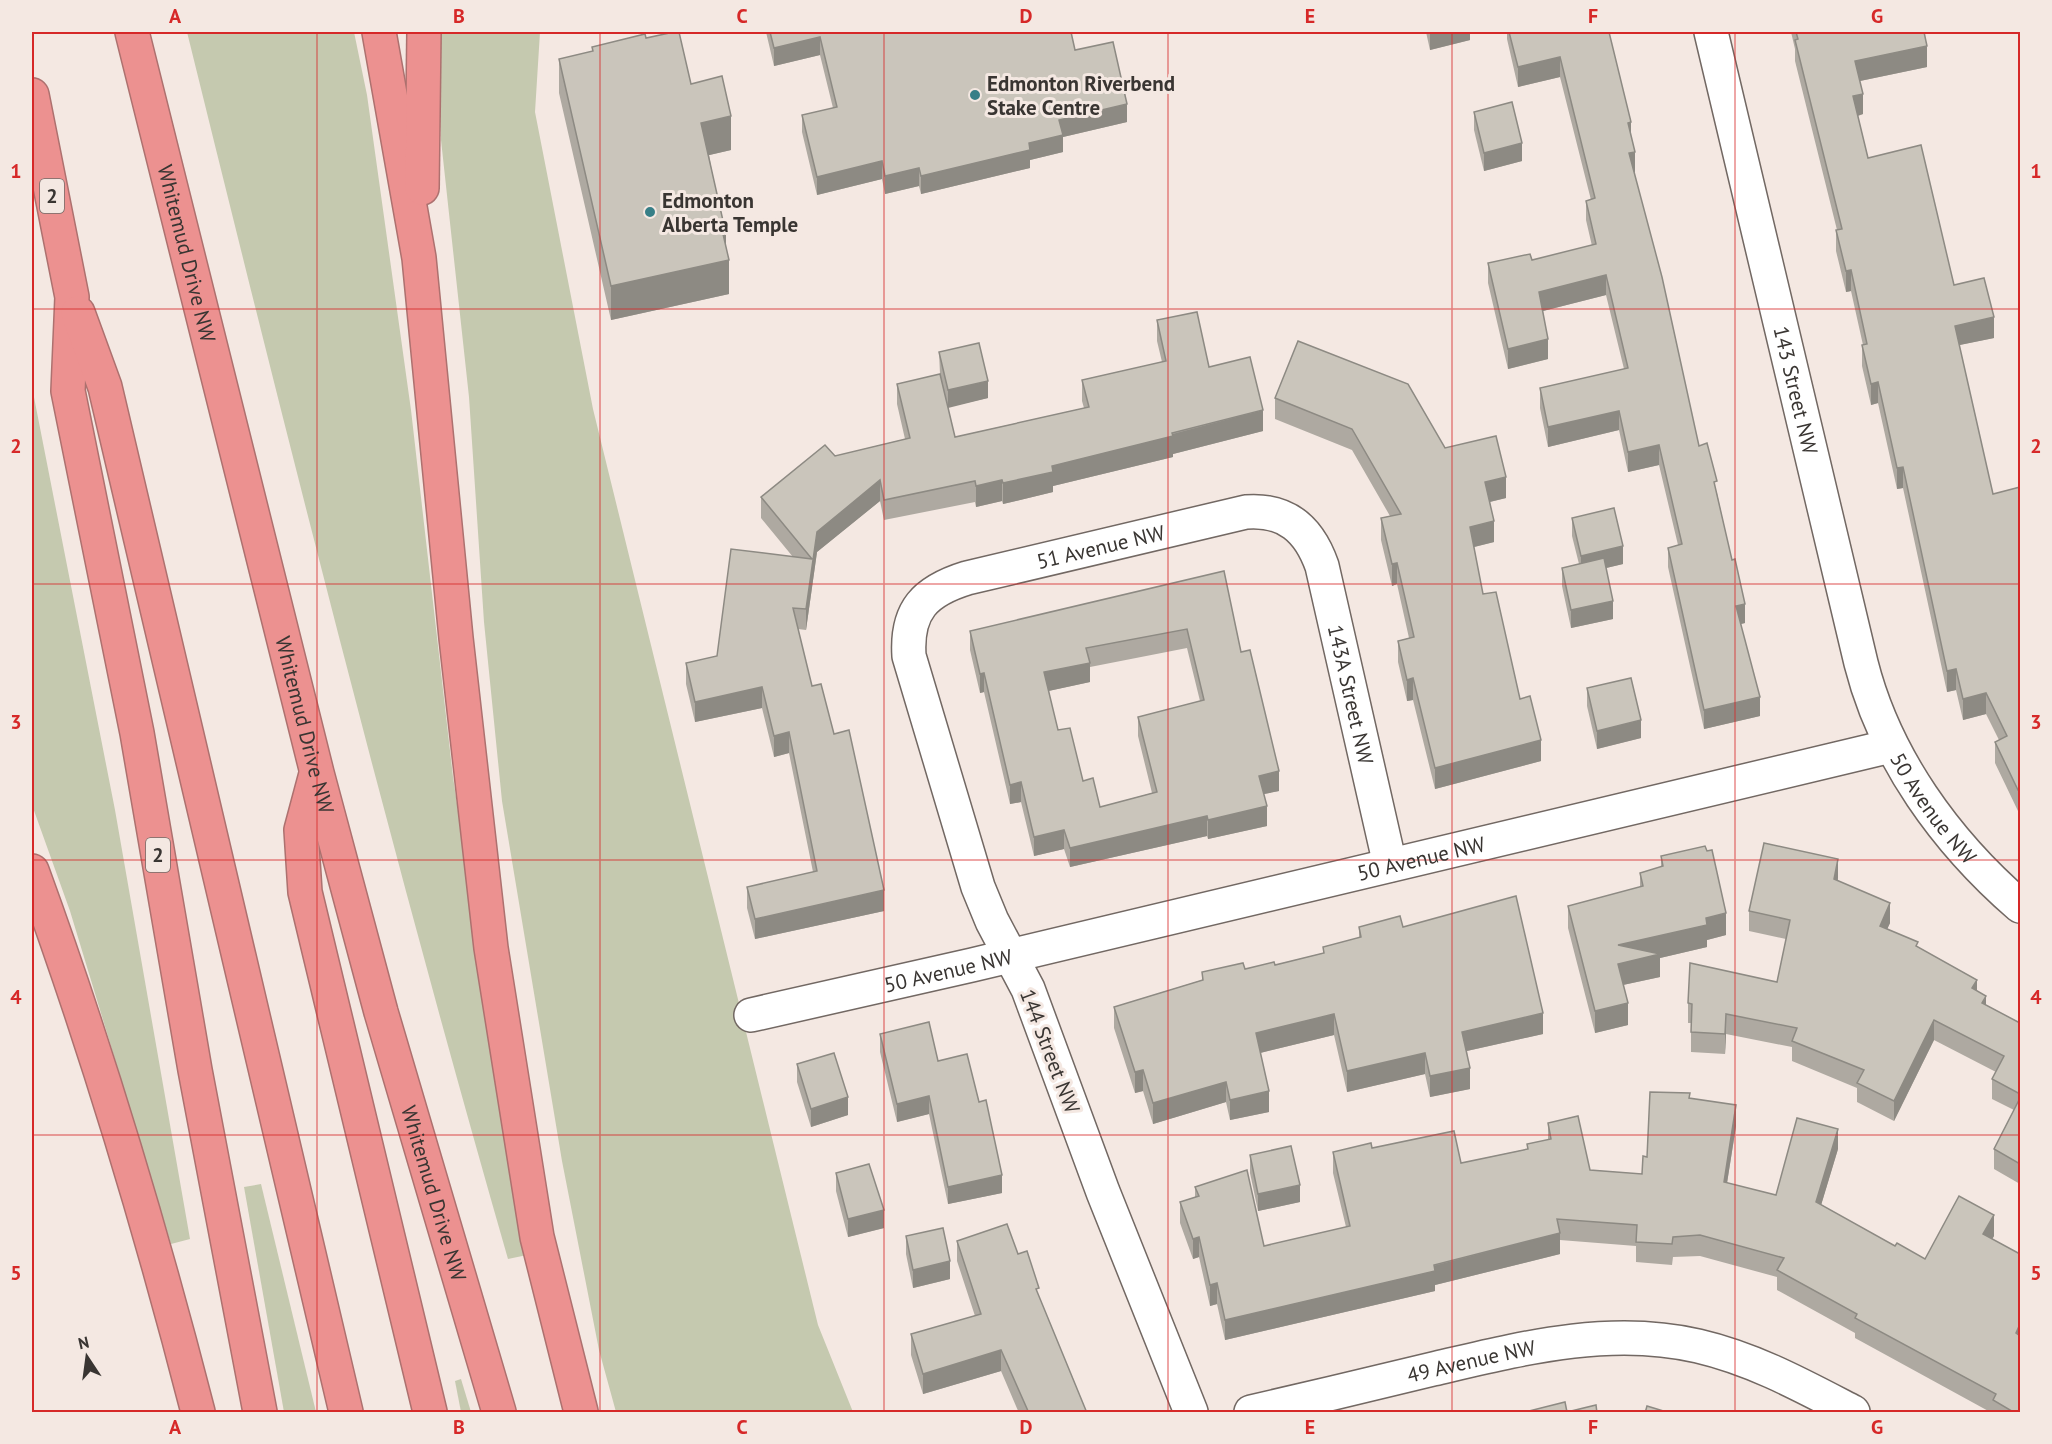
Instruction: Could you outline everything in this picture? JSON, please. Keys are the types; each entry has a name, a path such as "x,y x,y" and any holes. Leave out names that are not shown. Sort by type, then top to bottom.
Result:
{"highway":[{"name":"Whitemud Drive NW","path":"132,32 317,772 381,1012 499,1413"},
{"path":"379,32 419,258 455,627 491,948 537,1237 581,1413"},
{"path":"419,258 425,106 424,32"},
{"name":"2","path":"32,95 72,297 68,391 137,733 193,1059 260,1413"},
{"path":"72,297 105,387 346,1413"},
{"path":"317,772 301,830 305,892 430,1413"},
{"path":"32,871 65,961 125,1145 198,1413"}],"street":[{"name":"143 Street NW","path":"1711,32 1863,672 1877,719 1891,746"},
{"name":"51 Avenue NW","path":"912,618 920,604 934,592 967,578 1211,520 1261,511 1289,519 1300,527"},
{"name":"143A Street NW","path":"1300,527 1311,540 1322,566 1390,865"},
{"name":"144 Street NW","path":"912,618 908,639 909,656 978,886 1028,989 1103,1192 1191,1413"},
{"name":"50 Avenue NW","path":"751,1015 1010,956 1891,746 1934,813 1992,882 2020,906"},
{"name":"49 Avenue NW","path":"1251,1413 1554,1343 1597,1338 1632,1338 1696,1345 1740,1357 1853,1413"}],"green space":[{"path":"187,32 354,32 367,95 411,410 453,777 501,1099 527,1255 508,1259 465,1106 342,647"},
{"path":"437,32 540,32 535,112 593,409 818,1325 853,1412 616,1412 599,1350 562,1161 502,801 484,622 469,397 441,140"},
{"path":"32,387 115,810 190,1239 171,1244 70,911 32,805"},
{"path":"261,1184 316,1412 284,1412 244,1187"},
{"path":"461,1379 471,1412 461,1412 455,1381"}],"building":[{"name":"Edmonton Alberta Temple","path":"679,32 691,84 722,76 731,116 701,123 726,234 723,234 729,260 611,286 559,59 593,51 592,47 645,34 646,38"},
{"name":"Edmonton Riverbend Stake Centre","path":"770,32 1071,32 1075,50 1113,42 1127,104 1059,120 1063,135 1029,143 1030,150 921,176 919,168 885,176 882,161 817,177 802,115 837,107 820,37 774,48"},
{"path":"1509,32 1609,32 1631,122 1628,123 1635,152 1629,153 1662,277 1699,446 1707,443 1717,481 1714,482 1745,604 1736,606 1760,697 1704,710 1668,548 1682,544 1659,445 1628,452 1619,411 1548,427 1540,388 1628,368 1606,275 1539,292 1548,339 1508,349 1488,263 1530,254 1532,260 1596,244 1586,201 1595,198 1560,57 1518,67"},
{"path":"1796,32 1924,32 1927,46 1855,61 1863,94 1853,96 1868,158 1921,145 1954,285 1984,278 1994,317 1955,326 1993,494 2020,487 2020,789 2018,790 1995,742 2007,736 1986,693 1963,699 1956,669 1947,671 1903,467 1897,468 1878,382 1871,384 1862,345 1867,344 1851,270 1846,271 1836,230 1842,229 1795,40 1798,39"},
{"path":"1512,102 1522,143 1484,153 1474,112"},
{"path":"1197,312 1209,367 1250,357 1263,410 1172,433 1173,436 1052,466 1053,472 1003,483 1002,480 976,486 975,481 884,500 880,480 817,532 806,609 793,608 812,686 821,684 834,734 849,730 884,890 755,919 747,887 817,871 789,732 774,736 762,687 695,702 686,663 717,656 731,549 812,559 761,497 825,445 835,456 910,438 897,384 940,374 955,437 1089,407 1082,380 1166,361 1157,320"},
{"path":"1298,341 1408,384 1445,448 1496,436 1506,477 1485,482 1494,521 1470,527 1483,594 1496,592 1520,699 1530,696 1541,740 1435,768 1413,678 1407,680 1398,641 1414,637 1397,563 1392,564 1381,518 1401,514 1352,429 1275,398"},
{"path":"979,343 988,381 948,390 939,352"},
{"path":"1614,508 1623,546 1581,556 1572,518"},
{"path":"1604,558 1613,601 1571,610 1562,568"},
{"path":"1224,571 1241,652 1250,650 1279,771 1259,776 1267,806 1208,820 1207,816 1070,848 1064,830 1034,837 1021,782 1010,785 984,673 980,674 970,631","holes":["1187,629 1204,700 1138,717 1157,792 1100,807 1093,778 1083,781 1070,728 1058,730 1044,672 1090,663 1086,648"]},
{"path":"1631,678 1641,720 1597,731 1587,688"},
{"path":"1764,843 1838,859 1834,879 1890,903 1880,926 1918,942 1916,946 1977,980 1972,988 1986,996 1982,1003 2020,1023 2020,1094 1992,1079 2004,1056 1934,1020 1894,1101 1857,1083 1864,1070 1792,1041 1797,1028 1726,1014 1725,1034 1691,1032 1692,1004 1688,1003 1690,963 1777,982 1790,920 1749,911"},
{"path":"1705,846 1707,851 1712,850 1726,913 1706,918 1707,925 1618,945 1660,954 1618,964 1628,1003 1595,1011 1568,906 1643,886 1640,873 1663,866 1661,856"},
{"path":"1516,896 1543,1013 1462,1032 1470,1068 1430,1076 1425,1053 1347,1071 1334,1014 1256,1033 1269,1091 1230,1100 1226,1082 1153,1103 1143,1070 1135,1072 1114,1007 1203,980 1202,972 1243,963 1245,969 1274,962 1275,965 1324,953 1323,947 1361,937 1359,927 1400,916 1403,927"},
{"path":"929,1022 938,1061 967,1054 979,1102 986,1100 1002,1175 948,1187 929,1096 897,1104 880,1034"},
{"path":"834,1053 848,1097 811,1109 797,1064"},
{"path":"1650,1092 1690,1093 1689,1098 1736,1105 1724,1182 1776,1195 1797,1118 1838,1129 1816,1202 1895,1246 1897,1243 1925,1259 1959,1196 1994,1215 1983,1234 2020,1254 2020,1324 2016,1333 2020,1336 2020,1413 2015,1413 1993,1400 1996,1394 1855,1318 1857,1314 1777,1270 1784,1258 1700,1235 1673,1237 1672,1244 1636,1242 1637,1225 1557,1219 1560,1233 1434,1265 1435,1271 1225,1320 1217,1283 1210,1285 1199,1237 1193,1239 1180,1202 1199,1196 1195,1187 1247,1170 1264,1246 1350,1226 1333,1152 1371,1143 1372,1148 1454,1131 1461,1163 1528,1149 1527,1144 1551,1139 1548,1123 1578,1116 1590,1170 1642,1174 1643,1156 1647,1157"},
{"path":"2020,1098 2020,1164 1994,1149"},
{"path":"1291,1146 1300,1185 1258,1194 1250,1155"},
{"path":"869,1164 884,1210 848,1219 836,1173"},
{"path":"1007,1224 1018,1254 1027,1251 1039,1288 1036,1289 1087,1413 1025,1413 1028,1411 1001,1350 923,1374 911,1334 981,1314 957,1241"},
{"path":"943,1228 950,1261 913,1270 906,1236"},
{"path":"1565,1402 1567,1412 1596,1405 1597,1413 1521,1413"},
{"path":"1647,1406 1670,1413 1645,1413"}],"place":[{"name":"Edmonton Riverbend Stake Centre","path":"975,95"},
{"name":"Edmonton Alberta Temple","path":"650,212"}]}
